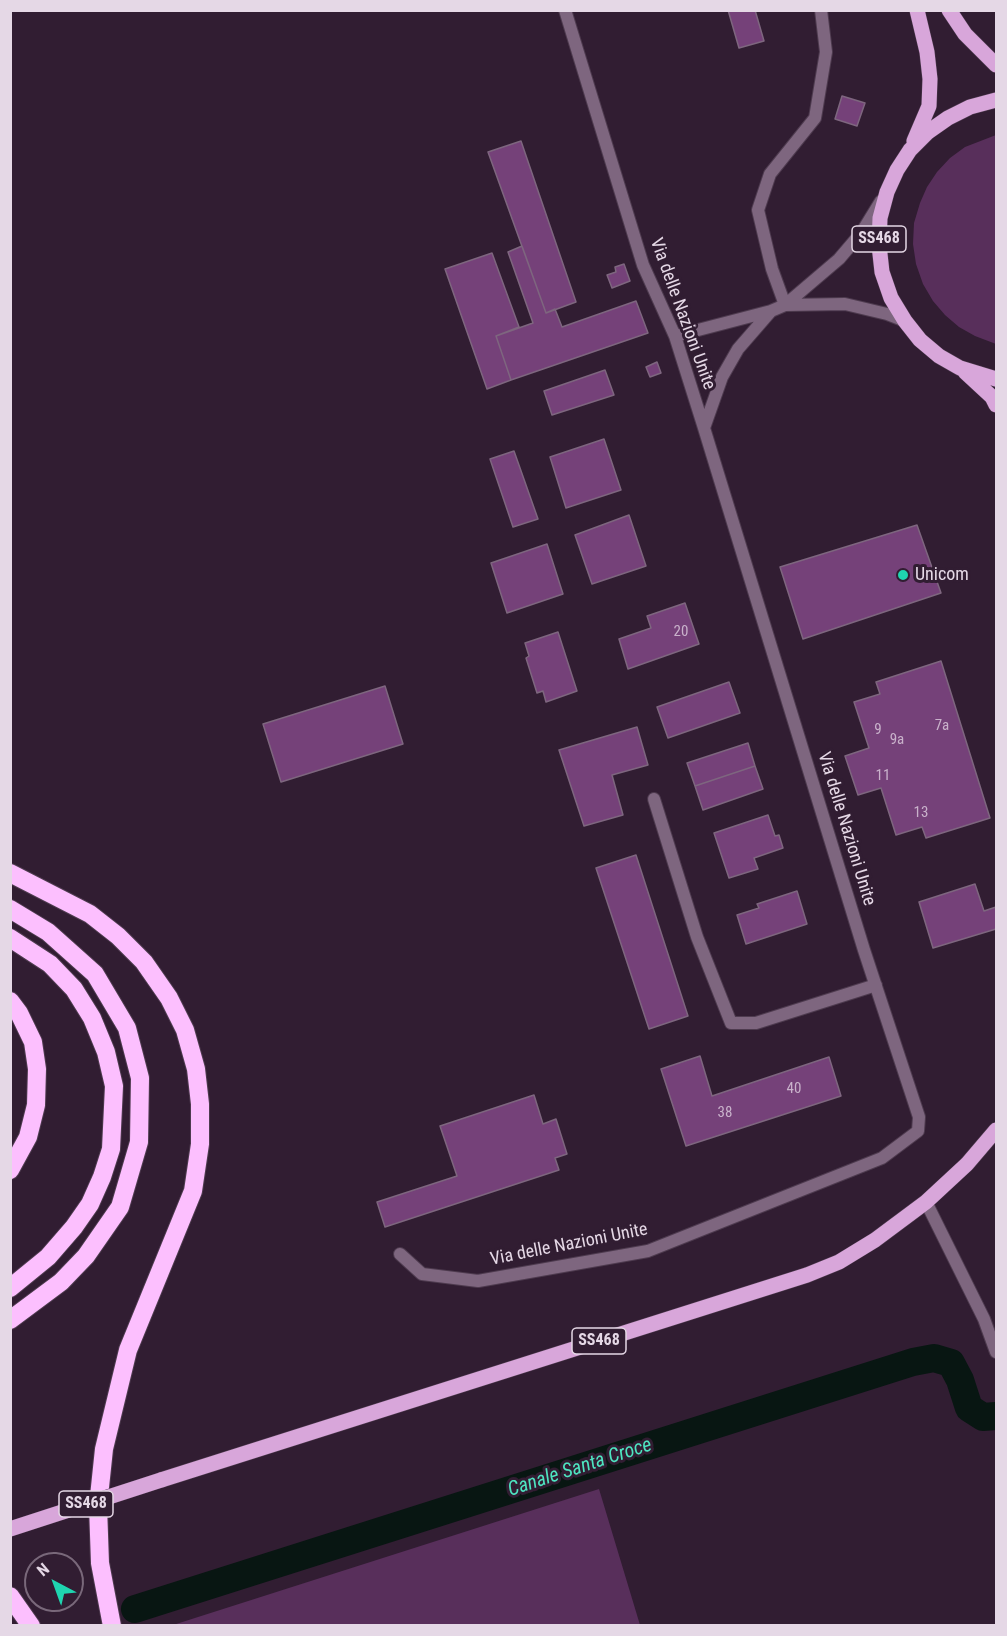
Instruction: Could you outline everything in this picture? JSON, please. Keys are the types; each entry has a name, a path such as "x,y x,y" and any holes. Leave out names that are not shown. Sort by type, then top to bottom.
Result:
{"highway":[{"path":"10,873 90,914 118,936 144,962 169,998 185,1030 196,1069 200,1104 200,1144 193,1191 128,1350 104,1449 98,1506 100,1563 112,1626"},
{"path":"10,909 48,932 95,975 127,1029 140,1078 140,1089 139,1142 120,1207 86,1256 61,1282 10,1320"},
{"path":"10,938 50,964 74,989 92,1018 106,1052 114,1086 111,1149 90,1204 48,1257 10,1288"},
{"path":"10,1000 33,1042 37,1069 36,1105 28,1137 10,1170"},
{"path":"10,1596 31,1626"}],"main road":[{"path":"910,150 929,106 930,79 927,51 917,10"},
{"path":"949,10 965,34 996,65"},
{"name":"SS468","path":"996,100 970,107 948,118 928,132 910,150 887,192 880,218 879,245 882,272 891,298 905,321 920,340 939,356 960,368 992,397 996,405"},
{"name":"SS468","path":"960,368 996,379"},
{"name":"SS468","path":"10,1529 807,1275 839,1262 875,1240 926,1202 967,1164 996,1130"}],"street":[{"name":"Via delle Nazioni Unite","path":"400,1254 422,1274 478,1281 648,1251 882,1158 918,1131 920,1117 876,985 675,336 643,265 565,10"},
{"path":"785,305 772,269 758,210 770,174 815,118 826,52 821,10"},
{"path":"675,336 771,311 785,305 839,259 862,232 887,192"},
{"path":"785,305 845,303 905,321"},
{"path":"704,428 722,377 738,349 771,311"},
{"path":"654,799 697,937 730,1023 756,1023 876,985"},
{"path":"926,1202 984,1319 996,1352"}],"shaded area":[{"path":"996,135 996,344 959,327 933,301 923,284 916,264 913,244 914,223 920,203 937,172 965,147"},
{"path":"599,1489 640,1625 173,1625"}],"building":[{"path":"728,10 755,10 764,41 739,48"},
{"path":"842,96 865,103 857,126 835,119"},
{"path":"521,141 576,302 546,313 488,152"},
{"path":"522,246 546,313 555,309 562,327 636,301 648,333 511,380 496,336 533,323 508,252"},
{"path":"492,253 519,327 496,336 511,380 487,389 445,269"},
{"path":"624,264 630,281 612,288 607,275 616,272 615,267"},
{"path":"657,362 661,373 650,377 646,367"},
{"path":"605,370 614,395 552,415 544,391"},
{"path":"604,439 621,490 566,508 550,457"},
{"path":"514,451 538,519 513,527 490,459"},
{"path":"629,515 646,566 592,584 575,535"},
{"path":"917,525 941,593 803,639 780,567"},
{"path":"547,544 563,594 507,613 491,563"},
{"path":"685,603 699,644 628,669 619,639 651,628 647,616"},
{"path":"558,632 577,691 546,702 543,691 537,693 526,658 529,656 525,643"},
{"path":"941,661 990,818 926,838 922,827 896,835 881,788 858,795 845,756 869,748 854,702 880,694 876,682"},
{"path":"729,682 740,713 668,738 657,707"},
{"path":"385,686 403,744 281,782 263,724"},
{"path":"637,727 648,765 612,775 623,815 584,826 559,750"},
{"path":"748,743 755,766 695,786 687,763"},
{"path":"755,766 763,789 703,810 695,786"},
{"path":"768,815 775,836 779,835 783,848 754,858 758,869 729,878 714,833"},
{"path":"636,855 688,1016 649,1029 596,868"},
{"path":"975,884 984,911 996,907 996,929 933,948 919,902"},
{"path":"797,891 807,924 746,944 737,915 759,908 757,904"},
{"path":"700,1056 712,1096 829,1057 841,1096 686,1146 661,1069"},
{"path":"534,1095 543,1124 556,1119 567,1154 555,1158 559,1170 385,1227 377,1202 457,1176 440,1126"}],"waterway":[{"name":"Canale Santa Croce","path":"135,1609 913,1362 934,1358 951,1363 960,1380 969,1408 983,1417 996,1416"}],"place":[{"name":"Unicom","path":"903,575"}]}
